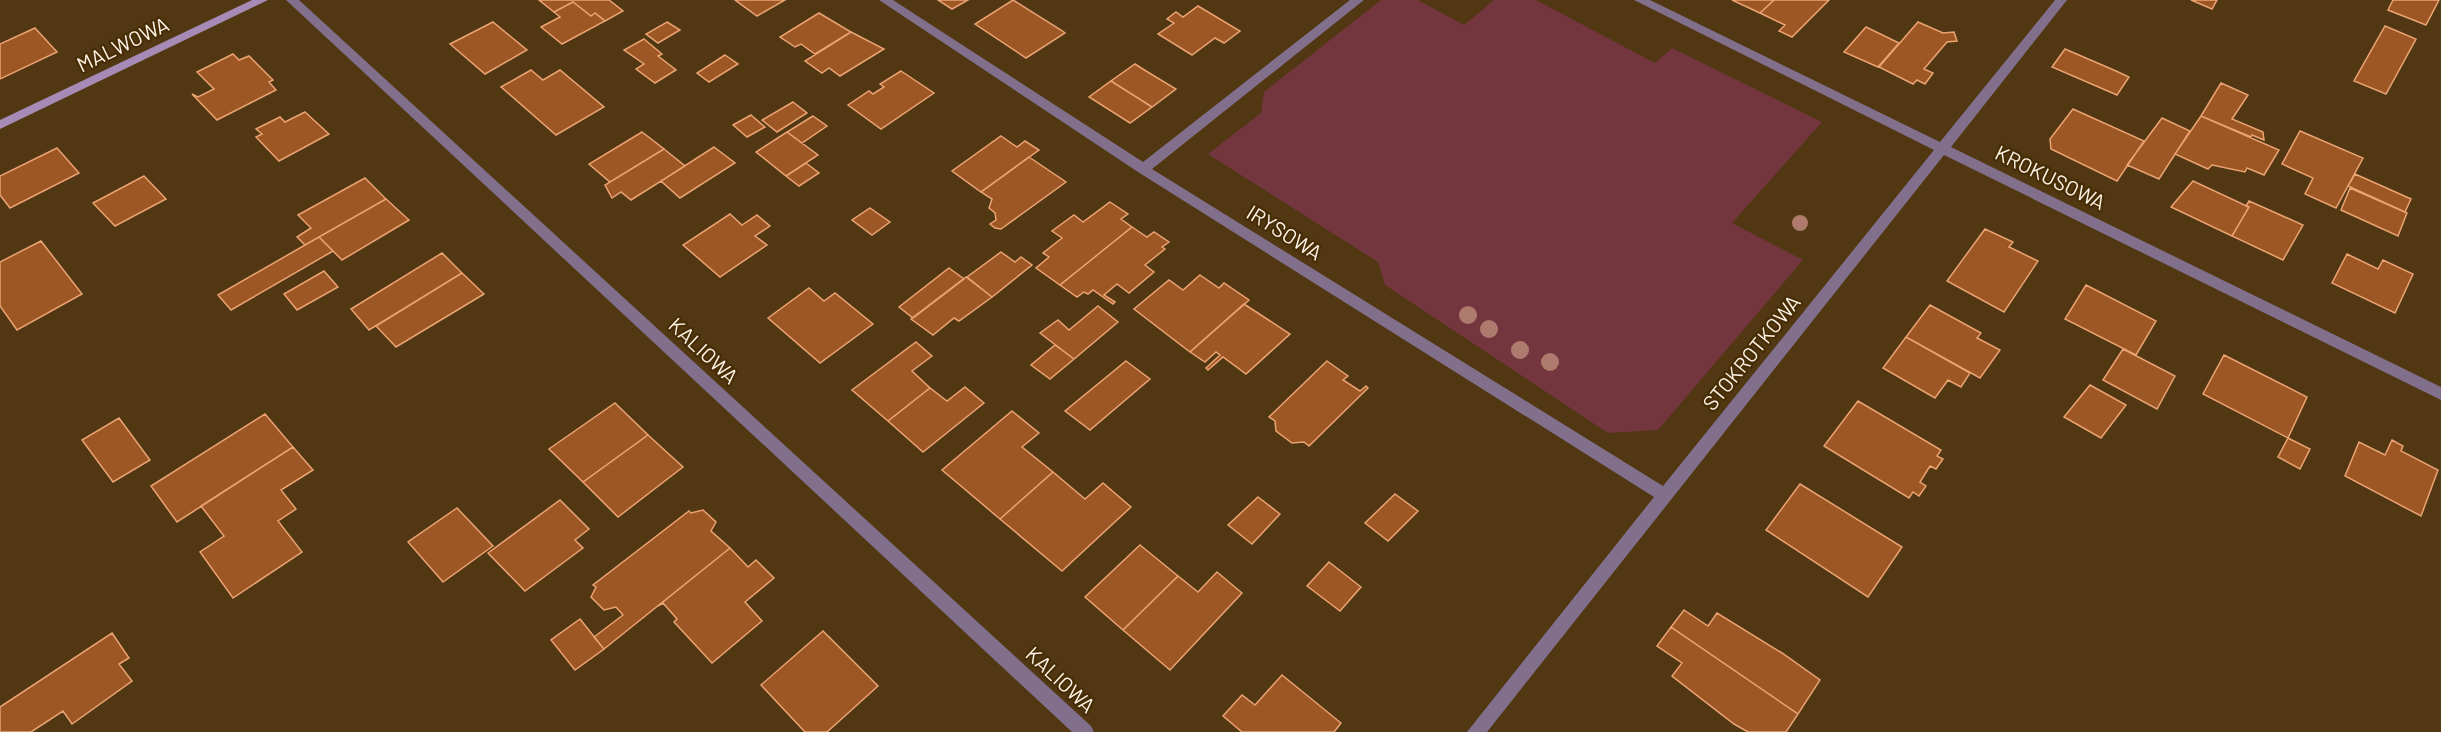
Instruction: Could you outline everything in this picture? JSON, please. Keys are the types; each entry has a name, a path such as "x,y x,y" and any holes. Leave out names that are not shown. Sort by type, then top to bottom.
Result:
{"street":[{"name":"MALWOWA","path":"0,126 262,0"},
{"name":"KALIOWA","path":"292,0 1085,732"},
{"name":"IRYSOWA","path":"885,0 1143,169 1665,495"},
{"path":"1143,169 1358,0"},
{"name":"KROKUSOWA","path":"1640,0 2441,394"},
{"name":"STOKROTKOWA","path":"1476,732 2061,0"}],"shaded area":[{"path":"1381,0 1418,0 1464,25 1494,0 1536,0 1655,63 1672,48 1822,122 1732,223 1803,260 1658,430 1608,433 1385,285 1378,262 1208,154 1261,113 1264,92"}],"building":[{"path":"539,0 609,0 623,11 605,21 595,13 591,16 573,2 554,12"},
{"path":"735,0 785,0 757,16"},
{"path":"938,0 968,0 952,9"},
{"path":"1013,0 1065,33 1026,58 975,24"},
{"path":"1732,0 1774,0 1760,13"},
{"path":"1774,0 1829,0 1792,37 1779,31 1785,25 1760,13"},
{"path":"2191,0 2217,0 2212,9"},
{"path":"2393,0 2439,0 2426,25 2388,10"},
{"path":"573,2 591,16 595,13 605,21 562,44 541,27 560,17 554,12"},
{"path":"1198,6 1240,31 1224,43 1215,38 1192,55 1158,34 1174,23 1167,19 1176,12 1183,17"},
{"path":"819,13 851,32 815,54 801,44 795,47 780,37"},
{"path":"493,22 527,50 485,74 450,44"},
{"path":"667,22 680,30 658,43 646,34"},
{"path":"1918,22 1943,33 1954,32 1957,41 1947,42 1924,69 1933,73 1925,84 1917,80 1913,84 1879,67"},
{"path":"2385,26 2416,39 2386,94 2354,81"},
{"path":"1866,27 1899,43 1878,67 1844,52"},
{"path":"35,28 57,52 0,79 0,44"},
{"path":"851,32 884,49 840,76 829,68 822,73 805,61"},
{"path":"644,39 662,54 658,56 676,70 655,83 636,69 644,64 624,50"},
{"path":"2065,49 2129,77 2117,95 2052,67"},
{"path":"233,54 239,60 249,56 273,80 269,82 276,90 217,120 192,94 198,97 214,89 197,72"},
{"path":"725,55 738,64 709,82 697,73"},
{"path":"1135,64 1176,89 1152,107 1111,81"},
{"path":"531,70 543,80 560,70 604,107 556,135 501,87"},
{"path":"901,71 934,93 881,129 848,105 869,91 873,94 884,87 880,84"},
{"path":"1111,81 1152,107 1130,123 1089,97"},
{"path":"2221,83 2248,95 2232,119 2263,132 2264,140 2252,135 2251,137 2201,116"},
{"path":"793,102 807,113 777,132 762,120"},
{"path":"2073,109 2144,141 2117,181 2051,149 2050,139"},
{"path":"305,112 329,134 279,161 256,137 262,134 256,129 280,117 285,122"},
{"path":"751,115 765,127 747,137 733,125"},
{"path":"813,116 827,126 802,143 787,132"},
{"path":"2201,116 2279,150 2264,175 2247,168 2245,172 2212,165 2208,169 2175,154"},
{"path":"2162,118 2190,131 2159,179 2127,165"},
{"path":"2300,131 2363,158 2336,208 2305,194 2313,178 2282,164"},
{"path":"642,132 664,149 610,182 589,164"},
{"path":"787,132 818,155 786,176 756,152"},
{"path":"1001,136 1017,147 1025,141 1039,150 981,192 952,171"},
{"path":"714,147 735,163 680,198 661,181"},
{"path":"57,148 79,173 10,208 0,195 0,176"},
{"path":"664,149 685,166 631,200 621,192 612,198 605,185"},
{"path":"1029,157 1066,182 1001,229 995,228 990,224 996,220 995,213 989,208 992,199 981,192"},
{"path":"806,163 819,173 799,186 786,176"},
{"path":"2355,174 2411,199 2405,212 2348,186"},
{"path":"144,176 166,199 115,226 93,203"},
{"path":"365,178 386,199 305,245 297,237 311,228 298,215"},
{"path":"2193,181 2249,207 2232,236 2171,207"},
{"path":"2350,188 2407,213 2398,236 2341,210"},
{"path":"386,199 409,220 342,260 319,237"},
{"path":"2249,201 2303,225 2283,260 2232,236 2249,207 2246,206"},
{"path":"1110,202 1128,214 1121,219 1132,227 1060,285 1036,268 1049,257 1043,253 1062,238 1052,231 1074,215 1083,222"},
{"path":"870,208 890,222 872,235 852,220"},
{"path":"730,214 742,225 757,215 770,226 755,236 767,245 720,277 683,245"},
{"path":"1132,227 1147,237 1154,232 1169,242 1162,247 1165,249 1145,265 1154,272 1129,293 1117,284 1104,295 1115,302 1113,304 1093,290 1077,297 1060,285"},
{"path":"1985,229 2013,242 2009,247 2038,261 2004,312 1947,281"},
{"path":"319,237 333,251 231,310 218,295"},
{"path":"41,241 82,294 17,330 0,306 0,262"},
{"path":"1001,252 1015,262 1021,257 1032,265 992,297 967,277"},
{"path":"442,253 462,273 369,330 351,309"},
{"path":"2347,254 2378,269 2383,260 2413,274 2395,313 2332,283"},
{"path":"949,268 964,279 913,318 899,307"},
{"path":"324,271 338,287 297,310 284,294"},
{"path":"462,273 484,294 396,347 376,326"},
{"path":"1200,275 1219,288 1224,283 1249,300 1190,352 1134,309 1169,280 1183,290"},
{"path":"966,277 992,297 959,321 954,318 933,335 911,319"},
{"path":"2086,285 2156,321 2136,355 2065,319"},
{"path":"809,288 824,301 835,293 873,324 820,363 768,318"},
{"path":"1244,304 1290,334 1246,374 1223,357 1208,370 1206,368 1220,355 1216,352 1205,362 1190,352"},
{"path":"1930,305 1981,333 1977,338 2000,350 1980,378 1906,337"},
{"path":"1098,306 1118,322 1074,359 1040,333 1058,320 1069,330"},
{"path":"1906,337 1970,373 1961,387 1948,380 1935,398 1883,368"},
{"path":"916,342 932,356 912,371 930,388 888,421 852,390"},
{"path":"1055,345 1074,359 1050,379 1031,365"},
{"path":"2123,349 2175,376 2157,409 2103,380"},
{"path":"2224,355 2307,397 2288,438 2203,394"},
{"path":"1126,361 1150,379 1090,430 1065,411"},
{"path":"1327,361 1348,376 1343,380 1360,391 1366,386 1368,388 1309,446 1304,442 1292,443 1276,431 1275,421 1269,417"},
{"path":"2090,385 2126,405 2101,438 2064,417"},
{"path":"965,387 984,403 923,452 888,421 930,388 947,401"},
{"path":"1858,401 1941,450 1937,456 1943,459 1936,469 1930,466 1920,482 1926,486 1919,496 1913,492 1909,498 1824,446"},
{"path":"615,403 648,435 583,482 549,449"},
{"path":"1012,411 1039,433 1022,447 1053,472 1000,519 942,470"},
{"path":"265,414 293,447 177,522 151,486"},
{"path":"119,418 150,460 113,482 82,440"},
{"path":"648,435 683,467 618,517 583,482"},
{"path":"2288,438 2310,449 2300,469 2278,457"},
{"path":"2392,440 2403,446 2401,451 2438,470 2421,516 2345,476 2359,442 2385,455"},
{"path":"293,447 313,470 281,490 296,509 278,521 302,552 233,598 200,552 224,536 201,506"},
{"path":"1053,472 1085,499 1103,483 1131,507 1062,571 1000,519"},
{"path":"1800,484 1902,547 1868,597 1766,530"},
{"path":"1395,494 1418,511 1388,541 1365,523"},
{"path":"1258,497 1280,514 1252,544 1228,525"},
{"path":"560,500 589,529 575,540 583,548 525,591 488,553"},
{"path":"457,508 493,546 443,582 408,542"},
{"path":"703,510 716,522 711,531 730,548 604,649 594,637 623,615 616,607 604,610 591,597 596,587 593,585 689,511 691,513"},
{"path":"1140,545 1178,576 1123,630 1085,597"},
{"path":"730,548 748,567 756,560 774,578 745,602 762,621 712,663 674,622 677,619 663,603 658,606"},
{"path":"1329,562 1361,587 1340,611 1307,586"},
{"path":"1217,572 1242,593 1170,670 1123,630 1178,576 1198,592"},
{"path":"1684,610 1708,626 1717,613 1782,653 1820,680 1798,714 1671,627"},
{"path":"580,619 604,649 575,670 551,640"},
{"path":"1671,627 1798,714 1786,732 1748,732 1734,724 1672,676 1682,663 1657,646"},
{"path":"823,631 878,686 827,732 805,732 761,685"},
{"path":"112,633 129,658 119,664 132,681 72,724 63,711 31,732 0,732 0,707"},
{"path":"1282,675 1341,723 1334,732 1242,732 1223,716 1242,695 1255,705"}]}
